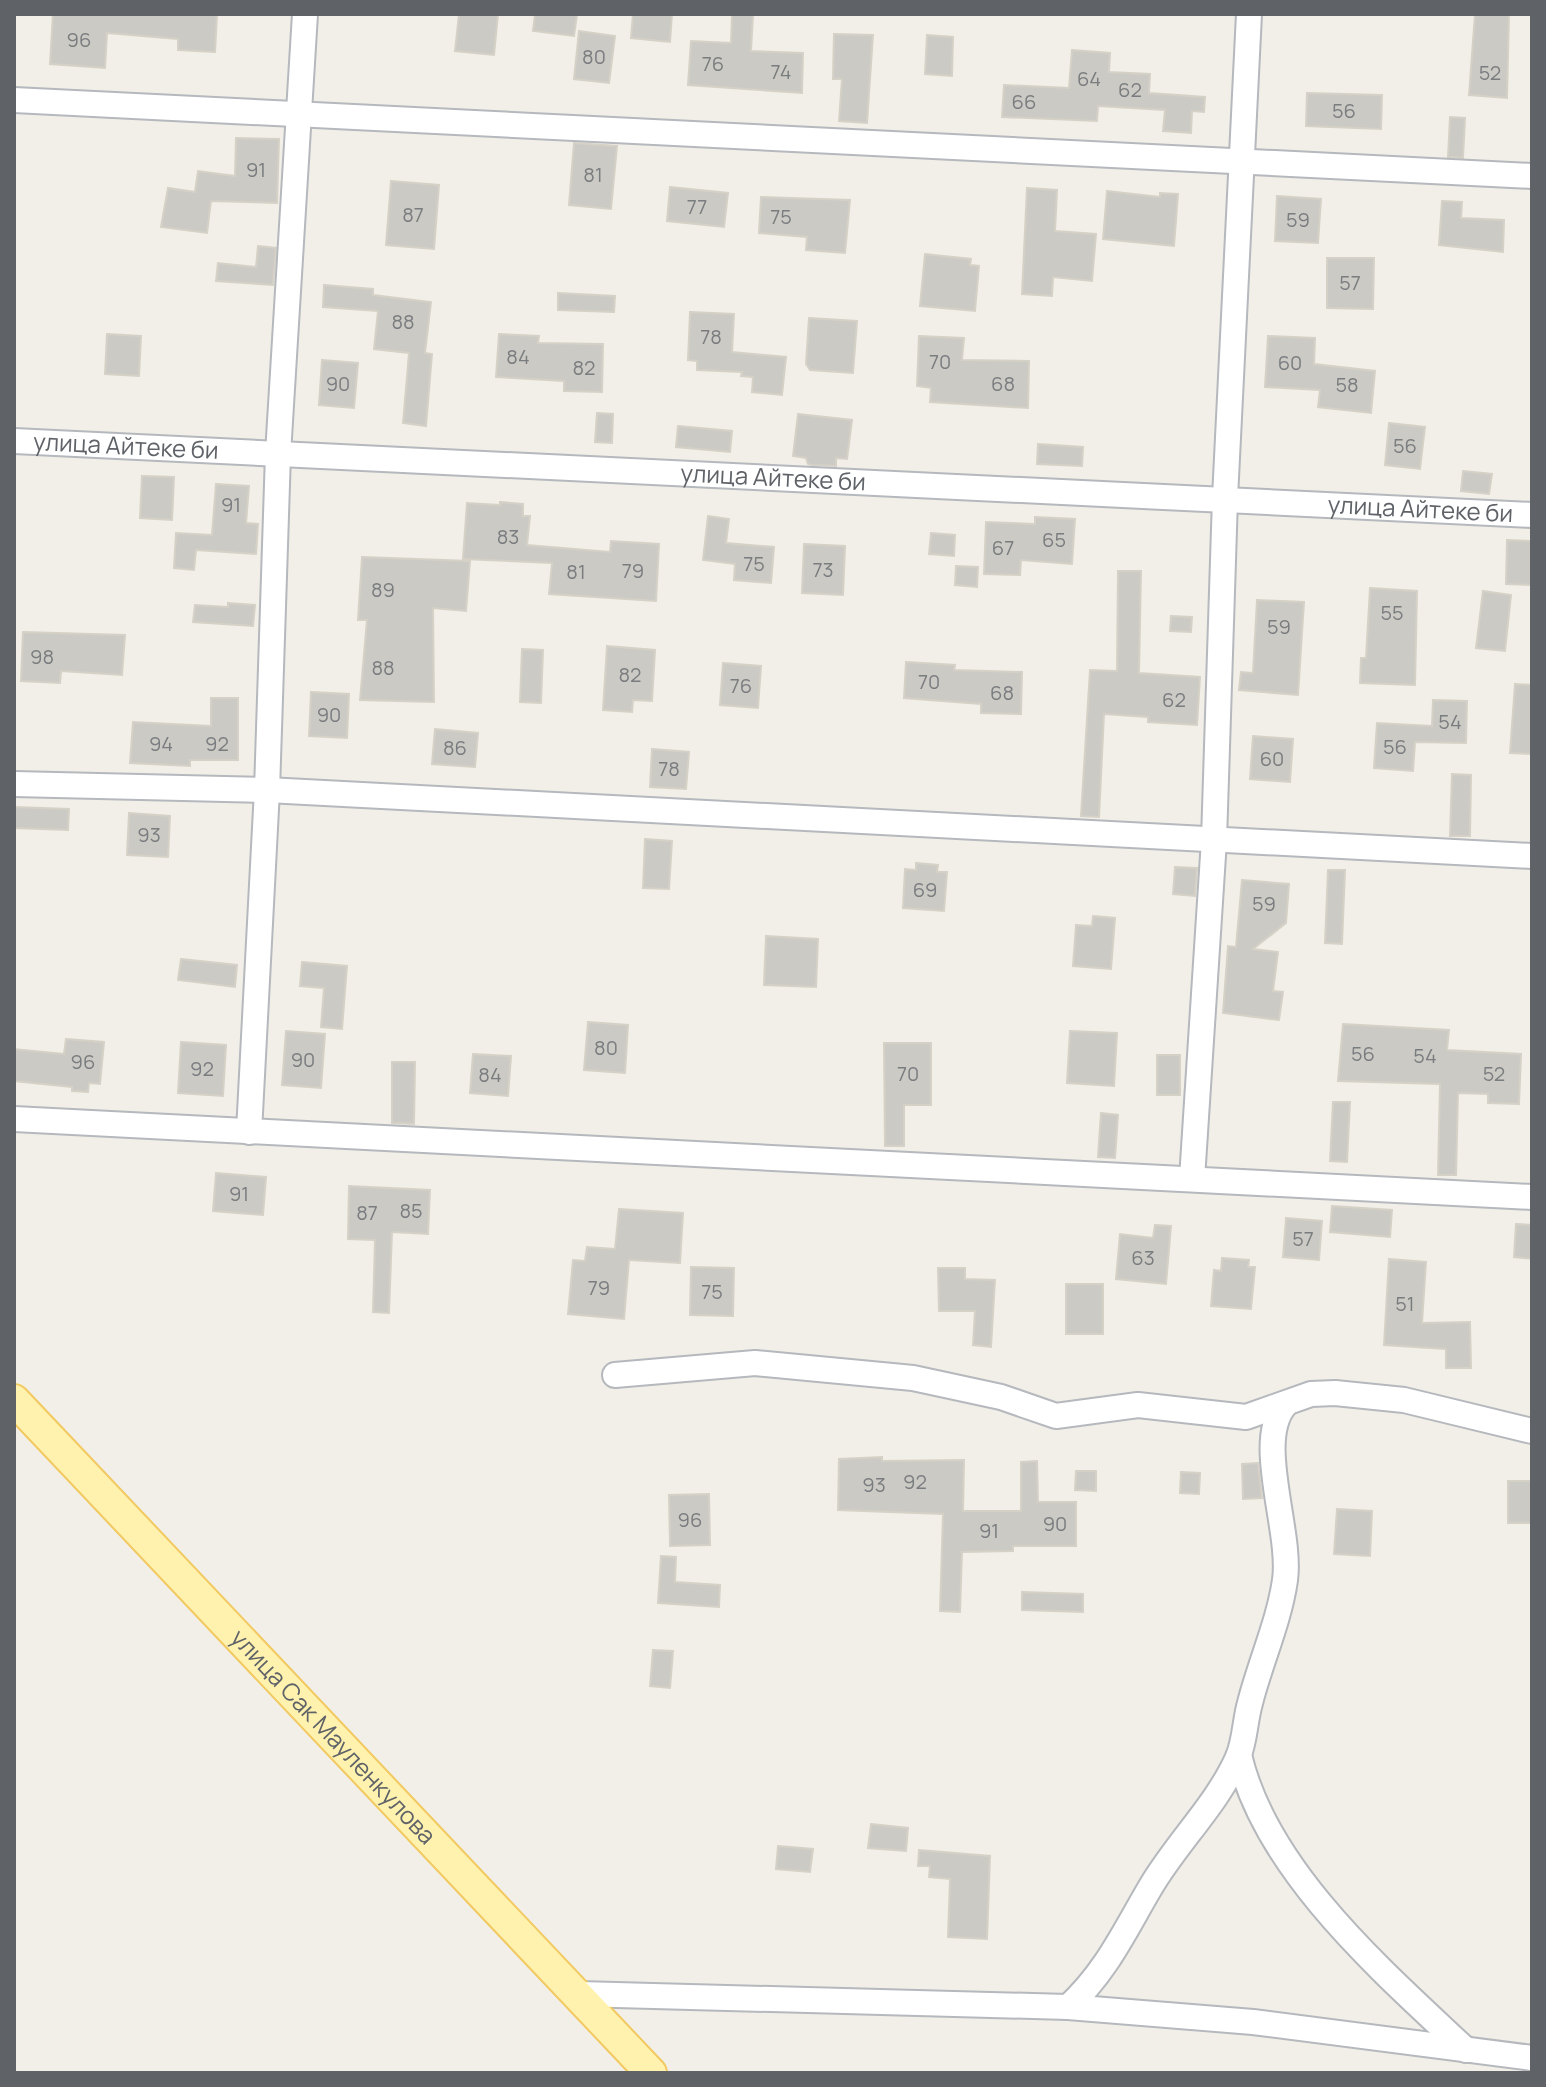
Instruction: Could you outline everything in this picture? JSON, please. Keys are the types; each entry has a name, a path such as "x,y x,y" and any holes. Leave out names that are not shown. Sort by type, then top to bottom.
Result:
{"main road":[{"name":"улица Сак Мауленкулова","path":"14,1400 651,2073"}],"street":[{"path":"249,1132 267,790 278,454 305,14"},
{"path":"1192,1179 1214,840 1225,498 1244,164 1249,14"},
{"path":"14,100 1244,164 1532,176"},
{"name":"улица Айтеке би","path":"14,441 1532,515"},
{"path":"14,784 267,790 1532,856"},
{"path":"14,1119 1532,1197"},
{"path":"615,1375 755,1363 913,1378 1001,1397 1056,1416 1138,1405 1246,1417 1311,1394 1362,1395 1404,1400 1532,1431"},
{"path":"1068,2007 1110,1962 1150,1887 1192,1832 1239,1755 1249,1704 1285,1581 1287,1547 1270,1445 1277,1414 1286,1404"},
{"path":"1246,1417 1270,1445"},
{"path":"1239,1755 1258,1812 1277,1846 1310,1892 1377,1964 1466,2050"},
{"path":"579,1994 1068,2007 1253,2022 1532,2058"}],"building":[{"path":"53,14 217,14 215,52 178,50 178,39 107,33 105,68 50,64"},
{"path":"459,14 498,14 494,55 455,51"},
{"path":"535,14 577,14 574,36 533,31"},
{"path":"633,14 672,14 670,42 631,38"},
{"path":"732,14 753,14 751,51 803,53 802,93 688,85 691,41 731,43"},
{"path":"1475,14 1509,14 1507,98 1469,95"},
{"path":"579,31 615,36 609,83 574,79"},
{"path":"834,34 873,35 867,123 839,121 842,79 833,79"},
{"path":"927,35 953,37 952,76 925,74"},
{"path":"1072,50 1110,53 1109,72 1150,74 1149,93 1205,97 1204,112 1192,111 1191,133 1163,131 1165,110 1098,106 1097,121 1002,117 1004,85 1069,88"},
{"path":"1307,93 1382,95 1381,129 1306,126"},
{"path":"1450,117 1465,118 1463,158 1448,157"},
{"path":"236,138 279,139 277,203 211,201 207,233 161,227 168,188 195,192 198,171 235,176"},
{"path":"574,143 617,146 611,209 569,205"},
{"path":"391,181 439,185 434,249 386,245"},
{"path":"670,187 728,193 724,227 667,221"},
{"path":"1027,188 1057,190 1055,231 1096,234 1092,281 1053,277 1052,296 1022,294"},
{"path":"1107,191 1160,197 1160,193 1178,194 1174,246 1103,239"},
{"path":"1277,196 1321,199 1318,243 1275,241"},
{"path":"761,197 850,200 845,253 806,250 807,237 759,233"},
{"path":"1442,201 1462,202 1461,218 1504,220 1503,252 1439,245"},
{"path":"258,246 276,248 273,285 216,281 218,263 256,267"},
{"path":"925,254 971,259 970,265 979,266 975,311 920,306"},
{"path":"1327,258 1374,258 1373,309 1327,308"},
{"path":"324,285 373,289 373,295 431,302 425,353 432,354 426,426 403,423 409,353 374,349 378,311 323,307"},
{"path":"558,293 615,296 614,312 558,310"},
{"path":"690,312 734,314 732,352 786,357 782,395 752,392 753,377 741,376 742,372 697,370 697,361 688,360"},
{"path":"809,318 857,321 853,373 810,370 806,364"},
{"path":"107,334 141,336 139,376 105,374"},
{"path":"499,334 539,336 538,343 603,344 602,392 564,391 564,381 496,377"},
{"path":"919,336 964,338 962,360 1029,361 1028,408 930,402 931,388 917,386"},
{"path":"1268,336 1315,338 1314,364 1375,371 1371,413 1318,407 1320,390 1265,387"},
{"path":"322,360 358,363 354,408 319,405"},
{"path":"597,413 613,414 612,443 595,442"},
{"path":"798,414 852,420 847,459 836,458 836,466 812,465 806,458 793,456"},
{"path":"1389,423 1425,427 1420,469 1385,465"},
{"path":"678,426 732,431 730,452 676,447"},
{"path":"1038,444 1083,447 1082,466 1037,464"},
{"path":"1463,471 1492,474 1489,494 1461,491"},
{"path":"142,476 174,477 172,520 140,518"},
{"path":"216,484 249,486 246,523 258,524 256,554 196,550 194,570 174,568 176,533 212,535"},
{"path":"500,502 523,504 523,516 530,516 527,545 610,552 611,541 659,544 656,601 549,594 552,563 463,559 467,503 500,505"},
{"path":"708,516 729,519 726,543 774,547 771,583 734,580 735,564 703,560"},
{"path":"1035,517 1075,519 1072,564 1021,560 1020,575 984,574 986,522 1035,524"},
{"path":"931,533 955,535 954,556 929,554"},
{"path":"1507,540 1532,541 1532,585 1506,584"},
{"path":"804,544 845,546 843,595 802,593"},
{"path":"362,557 470,561 466,611 433,608 434,702 360,700 367,620 358,620"},
{"path":"956,566 978,567 977,587 955,585"},
{"path":"1118,571 1141,571 1139,673 1200,677 1197,725 1148,722 1148,717 1104,714 1099,817 1081,816 1090,670 1117,671"},
{"path":"1370,588 1417,591 1415,685 1360,683 1361,658 1366,658"},
{"path":"1483,591 1511,595 1505,651 1476,648"},
{"path":"1257,600 1304,602 1298,695 1239,690 1241,672 1253,673"},
{"path":"228,603 255,605 253,626 193,622 195,605 228,607"},
{"path":"1171,616 1192,617 1191,632 1170,631"},
{"path":"23,632 125,635 122,675 61,671 60,683 21,681"},
{"path":"607,646 655,650 652,701 633,700 632,712 603,710"},
{"path":"522,649 543,650 541,703 520,702"},
{"path":"906,662 955,665 954,670 1022,672 1021,714 981,713 981,704 904,698"},
{"path":"723,663 761,666 758,708 720,705"},
{"path":"1515,684 1532,685 1531,754 1510,753"},
{"path":"311,692 349,694 347,738 309,736"},
{"path":"211,698 238,698 238,760 190,760 190,766 130,763 133,722 211,726"},
{"path":"1433,700 1467,701 1466,743 1415,742 1413,771 1374,768 1377,723 1432,726"},
{"path":"435,729 478,733 475,767 432,764"},
{"path":"1253,736 1293,739 1290,782 1250,779"},
{"path":"652,749 689,752 686,789 650,787"},
{"path":"1452,774 1471,775 1470,836 1450,836"},
{"path":"14,807 69,809 68,830 14,828"},
{"path":"129,813 170,816 168,857 127,855"},
{"path":"645,839 672,841 669,889 643,888"},
{"path":"916,863 938,865 937,872 947,872 944,911 903,908 905,869 916,870"},
{"path":"1175,867 1197,868 1195,896 1173,894"},
{"path":"1328,870 1345,870 1342,944 1325,943"},
{"path":"1242,880 1289,884 1286,923 1253,949 1278,952 1273,991 1283,992 1279,1020 1223,1013 1228,946 1236,947"},
{"path":"1093,916 1115,918 1111,969 1073,966 1076,925 1092,926"},
{"path":"766,936 818,939 816,987 764,985"},
{"path":"181,959 237,965 235,987 178,980"},
{"path":"302,962 347,966 342,1029 321,1027 324,988 300,986"},
{"path":"588,1022 628,1025 625,1073 584,1070"},
{"path":"1343,1024 1449,1030 1447,1050 1521,1054 1519,1104 1488,1103 1488,1094 1458,1093 1456,1175 1438,1175 1440,1084 1338,1081"},
{"path":"286,1031 325,1034 321,1088 282,1085"},
{"path":"1070,1031 1117,1033 1114,1086 1067,1083"},
{"path":"66,1039 104,1042 100,1084 89,1083 88,1092 72,1091 72,1087 14,1081 14,1049 64,1054"},
{"path":"181,1042 226,1045 223,1096 178,1093"},
{"path":"884,1043 931,1043 931,1105 904,1105 904,1146 885,1146"},
{"path":"473,1054 511,1056 508,1096 470,1093"},
{"path":"1157,1055 1180,1055 1180,1095 1157,1095"},
{"path":"392,1062 415,1062 414,1124 392,1123"},
{"path":"1333,1102 1350,1102 1347,1162 1330,1161"},
{"path":"1101,1113 1118,1115 1115,1158 1098,1157"},
{"path":"216,1173 266,1177 263,1215 213,1211"},
{"path":"349,1186 430,1190 428,1234 392,1232 389,1313 373,1312 375,1240 348,1239"},
{"path":"1332,1206 1392,1210 1390,1237 1330,1232"},
{"path":"619,1209 683,1213 680,1263 629,1260 624,1319 568,1314 573,1260 585,1261 587,1247 615,1249"},
{"path":"1286,1218 1322,1221 1319,1260 1283,1257"},
{"path":"1516,1224 1532,1225 1532,1259 1514,1257"},
{"path":"1155,1225 1171,1226 1166,1284 1116,1279 1120,1234 1153,1238"},
{"path":"1222,1258 1249,1260 1248,1267 1255,1267 1251,1309 1211,1306 1214,1270 1221,1271"},
{"path":"1389,1259 1426,1262 1422,1323 1470,1322 1471,1368 1446,1368 1446,1349 1384,1345"},
{"path":"691,1267 734,1268 733,1316 690,1315"},
{"path":"938,1268 965,1268 965,1279 995,1280 991,1347 973,1345 975,1311 939,1311"},
{"path":"1066,1284 1103,1284 1103,1334 1066,1334"},
{"path":"882,1457 882,1461 964,1460 963,1511 1021,1511 1021,1462 1037,1461 1038,1502 1076,1502 1076,1546 1013,1546 1013,1551 962,1552 960,1612 940,1611 943,1514 838,1510 839,1459"},
{"path":"1258,1463 1262,1498 1243,1499 1242,1464"},
{"path":"1076,1471 1096,1471 1096,1491 1075,1490"},
{"path":"1181,1472 1200,1473 1199,1494 1180,1493"},
{"path":"1508,1481 1532,1481 1532,1523 1508,1523"},
{"path":"709,1494 710,1545 670,1546 669,1495"},
{"path":"1337,1509 1372,1511 1370,1556 1334,1554"},
{"path":"661,1556 676,1557 675,1582 720,1585 719,1607 658,1603"},
{"path":"1022,1592 1083,1594 1083,1612 1022,1610"},
{"path":"653,1650 673,1651 670,1688 650,1686"},
{"path":"871,1824 908,1828 906,1851 868,1848"},
{"path":"778,1846 813,1849 810,1872 776,1869"},
{"path":"919,1850 990,1856 987,1939 948,1937 950,1879 929,1877 930,1866 918,1866"}]}
